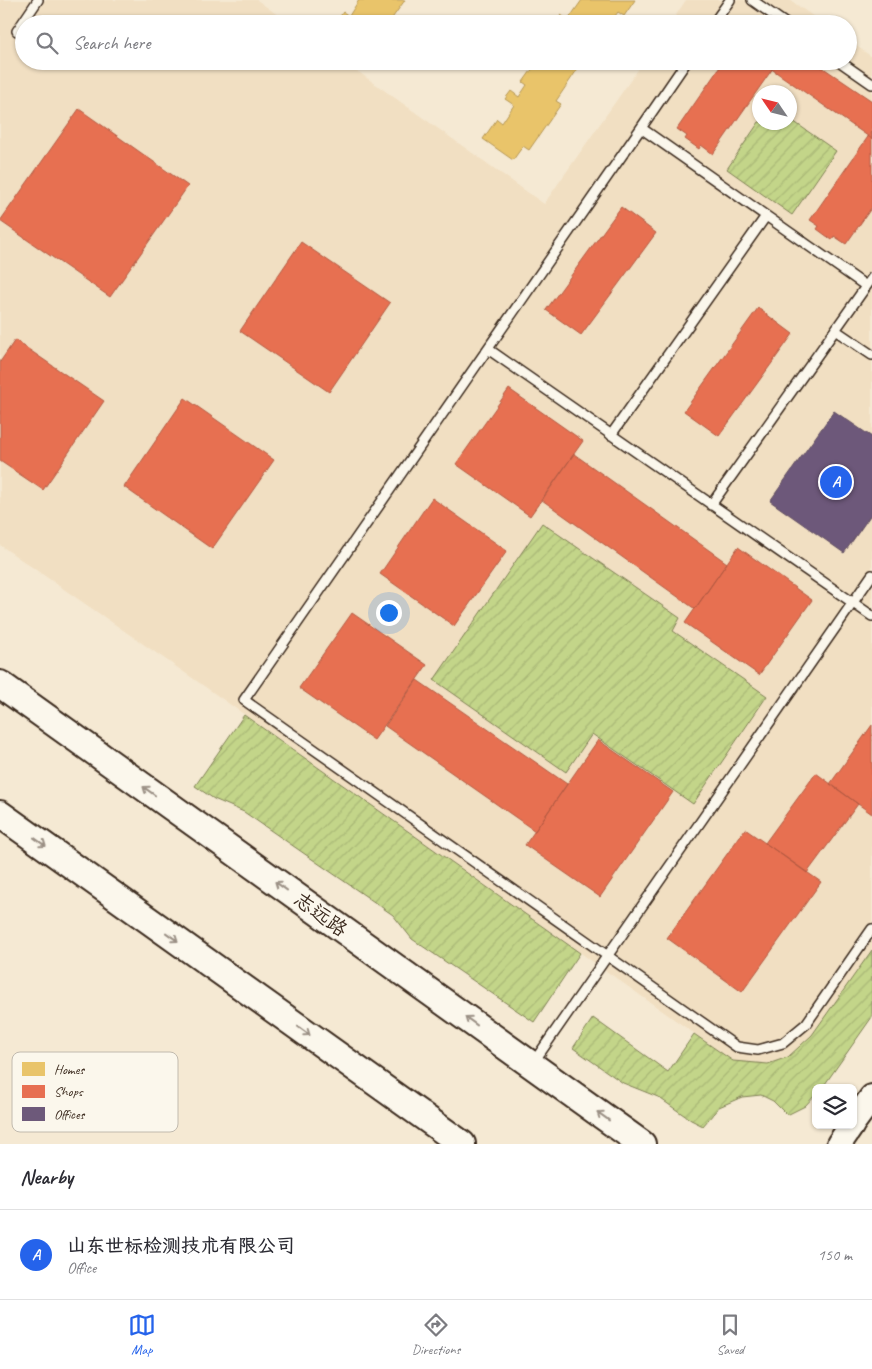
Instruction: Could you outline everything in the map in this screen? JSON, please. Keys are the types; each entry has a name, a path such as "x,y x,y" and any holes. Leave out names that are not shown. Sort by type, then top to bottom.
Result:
{"main road":[{"name":"志远路","path":"0,684 642,1144"},
{"path":"0,814 462,1144"},
{"path":"857,1118 872,1097"},
{"path":"839,1144 850,1129"}],"lane":[{"path":"28,15 38,0"},
{"path":"719,15 730,0"},
{"path":"752,0 773,15"},
{"path":"682,70 244,700 737,1047 758,1050 783,1042 806,1024 872,929"},
{"path":"852,70 872,84"},
{"path":"641,128 866,286"},
{"path":"611,435 766,216"},
{"path":"711,504 872,278"},
{"path":"835,330 872,355"},
{"path":"488,349 872,616"},
{"path":"532,1065 872,574"}],"shaded area":[{"path":"0,0 257,0 278,15 15,15 15,70 356,70 544,204 638,70 857,70 857,46 872,57 872,950 812,1035 788,1057 768,1064 733,1061 204,686 0,545"},
{"path":"686,0 790,0 811,15 676,15"}],"green space":[{"path":"797,124 836,151 792,215 727,169 754,130 797,130"},
{"path":"542,523 680,618 673,631 767,696 693,804 592,734 566,772 434,680"},
{"path":"244,715 580,953 534,1022 412,939 393,915 244,812 214,799 195,786"},
{"path":"872,950 872,1017 825,1084 812,1084 812,1098 805,1106 787,1115 773,1101 761,1095 742,1097 719,1107 703,1126 658,1097 623,1083 573,1048 593,1018 668,1072 694,1034 733,1061 768,1064 788,1057 812,1035"}],"building: Homes":[{"path":"359,0 405,0 394,15 350,15"},
{"path":"582,0 635,0 625,15 618,12 616,15 572,15"},
{"path":"532,70 577,70 556,101 561,104 529,150 523,146 513,160 483,139 497,119 502,123 514,105 505,99 511,91 519,97 527,85 523,82"}],"building: Shops":[{"path":"718,70 772,70 761,85 752,85 752,98 713,154 701,145 699,149 685,139 687,136 677,129"},
{"path":"773,70 826,70 872,101 872,139"},
{"path":"79,109 188,186 110,297 0,221"},
{"path":"872,131 872,207 846,244 834,236 832,240 817,229 819,226 810,220"},
{"path":"621,207 656,233 581,335 546,310"},
{"path":"301,242 390,303 329,392 240,331"},
{"path":"758,308 793,334 719,436 684,411"},
{"path":"15,340 104,401 43,490 0,461 0,362"},
{"path":"509,389 583,441 530,516 456,464"},
{"path":"185,398 274,460 212,549 124,487"},
{"path":"574,454 727,563 695,609 542,500"},
{"path":"432,498 507,551 454,626 380,574"},
{"path":"738,547 812,600 759,675 685,623"},
{"path":"352,613 427,665 374,740 299,688"},
{"path":"417,680 567,784 535,831 385,726"},
{"path":"872,725 872,814 830,784"},
{"path":"598,740 673,792 600,897 525,845"},
{"path":"816,773 858,804 807,873 765,843"},
{"path":"745,829 821,882 742,992 667,938"}],"building: Offices":[{"path":"834,411 872,437 872,513 844,553 770,501"}],"place":[{"name":"山东世标检测技术有限公司","path":"836,482"}]}
